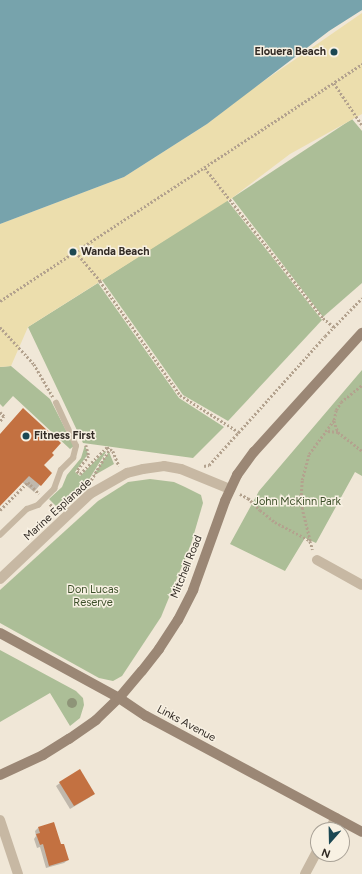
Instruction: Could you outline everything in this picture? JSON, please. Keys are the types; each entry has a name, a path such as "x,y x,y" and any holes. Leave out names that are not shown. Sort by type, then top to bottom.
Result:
{"street":[{"name":"Mitchell Road","path":"0,775 43,755 69,740 96,720 119,698 159,649 178,620 193,590 230,488 237,475 254,452 362,332"},
{"name":"Marine Esplanade","path":"0,579 90,494 127,473 164,466 181,469 230,488"},
{"path":"317,560 362,585"},
{"name":"Links Avenue","path":"0,633 119,698 146,716 362,832"},
{"path":"334,822 336,818"},
{"path":"0,820 18,874"},
{"path":"305,874 312,862"}],"lane":[{"path":"0,535 27,509 38,505 45,499 54,489 61,470 73,458 76,446 56,403"}],"path":[{"path":"0,301 362,64"},
{"path":"334,83 362,125"},
{"path":"205,168 322,318 334,327"},
{"path":"76,252 100,281 180,395 239,432"},
{"path":"207,466 362,298"},
{"path":"0,326 34,364 56,403"},
{"path":"317,560 310,541 302,508 302,480 309,454 334,420 336,410 341,402 362,385"},
{"path":"0,412 4,416 0,422"},
{"path":"334,420 338,432"},
{"path":"327,431 338,432 362,451"},
{"path":"76,446 85,444 89,456 77,471 80,474 107,447 110,448"},
{"path":"110,448 120,466"},
{"path":"90,484 92,476 110,448"},
{"path":"0,510 28,482 45,499"},
{"path":"230,488 248,498 275,522 310,541"}],"green space":[{"path":"352,119 362,131 362,283 323,317 232,198"},
{"path":"227,200 322,320 228,421 183,395 102,280"},
{"path":"98,283 179,398 224,427 193,458 83,443 28,327"},
{"path":"11,366 50,399 74,446 70,449 13,396 3,407 0,404 0,367"},
{"name":"John McKinn Park","path":"362,370 362,476 355,472 316,543 305,538 285,571 230,544 259,491"},
{"path":"85,445 88,454 75,472 80,476 105,451 106,452 88,481 56,506 49,499 62,487 67,475 81,458"},
{"path":"109,452 114,464 93,476 108,453"},
{"name":"Don Lucas Reserve","path":"150,479 174,482 201,495 203,503 191,544 161,617 122,676 113,681 99,678 0,623 0,590 98,501 128,482"},
{"path":"0,650 76,691 83,698 84,705 80,718 70,726 50,693 0,722"}],"sand":[{"name":"Wanda Beach","path":"362,13 362,114 290,154 232,198 28,327 11,366 0,367 0,224 124,177 207,124 248,92"}],"water":[{"path":"0,0 362,0 362,10 329,31 207,124 124,177 0,224"}],"building":[{"path":"23,408 61,443 52,453 54,455 44,465 52,473 41,486 29,476 0,506 0,434"},
{"path":"80,769 95,794 74,806 59,782"},
{"path":"54,822 61,844 64,844 69,860 49,866 43,844 40,845 36,834 40,833 38,827"}],"place":[{"name":"Elouera Beach","path":"334,52"},
{"name":"Wanda Beach","path":"73,252"},
{"name":"Fitness First","path":"26,436"}]}
